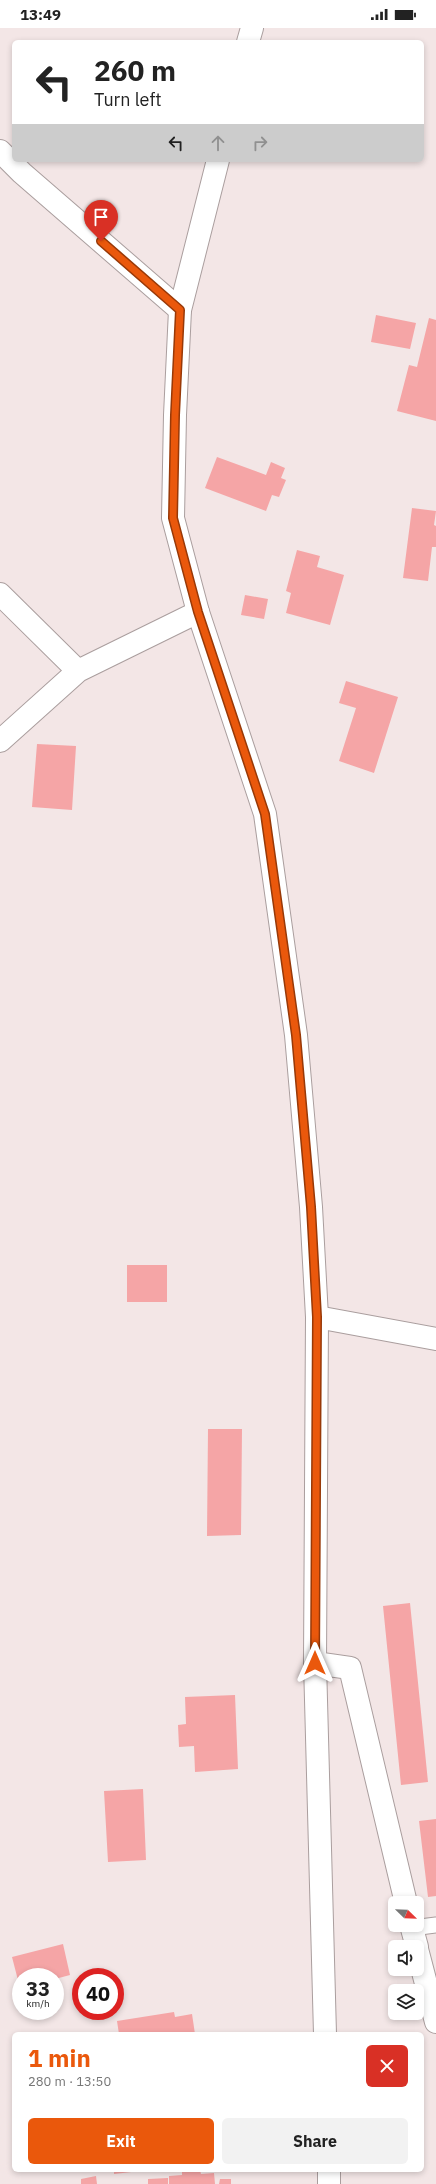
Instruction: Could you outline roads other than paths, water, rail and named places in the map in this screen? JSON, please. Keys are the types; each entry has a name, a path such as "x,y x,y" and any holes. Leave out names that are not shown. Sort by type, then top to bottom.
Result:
{"street":[{"path":"249,40 252,28"},
{"path":"0,151 12,162"},
{"path":"12,162 180,310"},
{"path":"217,162 180,310 175,415 173,518 198,612 265,814 296,1035 311,1207 317,1317 315,1663 325,2032"},
{"path":"0,594 78,671"},
{"path":"0,741 78,671 198,612"},
{"path":"317,1317 436,1339"},
{"path":"315,1663 350,1668 404,1896"},
{"path":"414,1937 436,2022"},
{"path":"329,2172 329,2184"}],"lane":[{"path":"414,1937 436,1925"}]}
